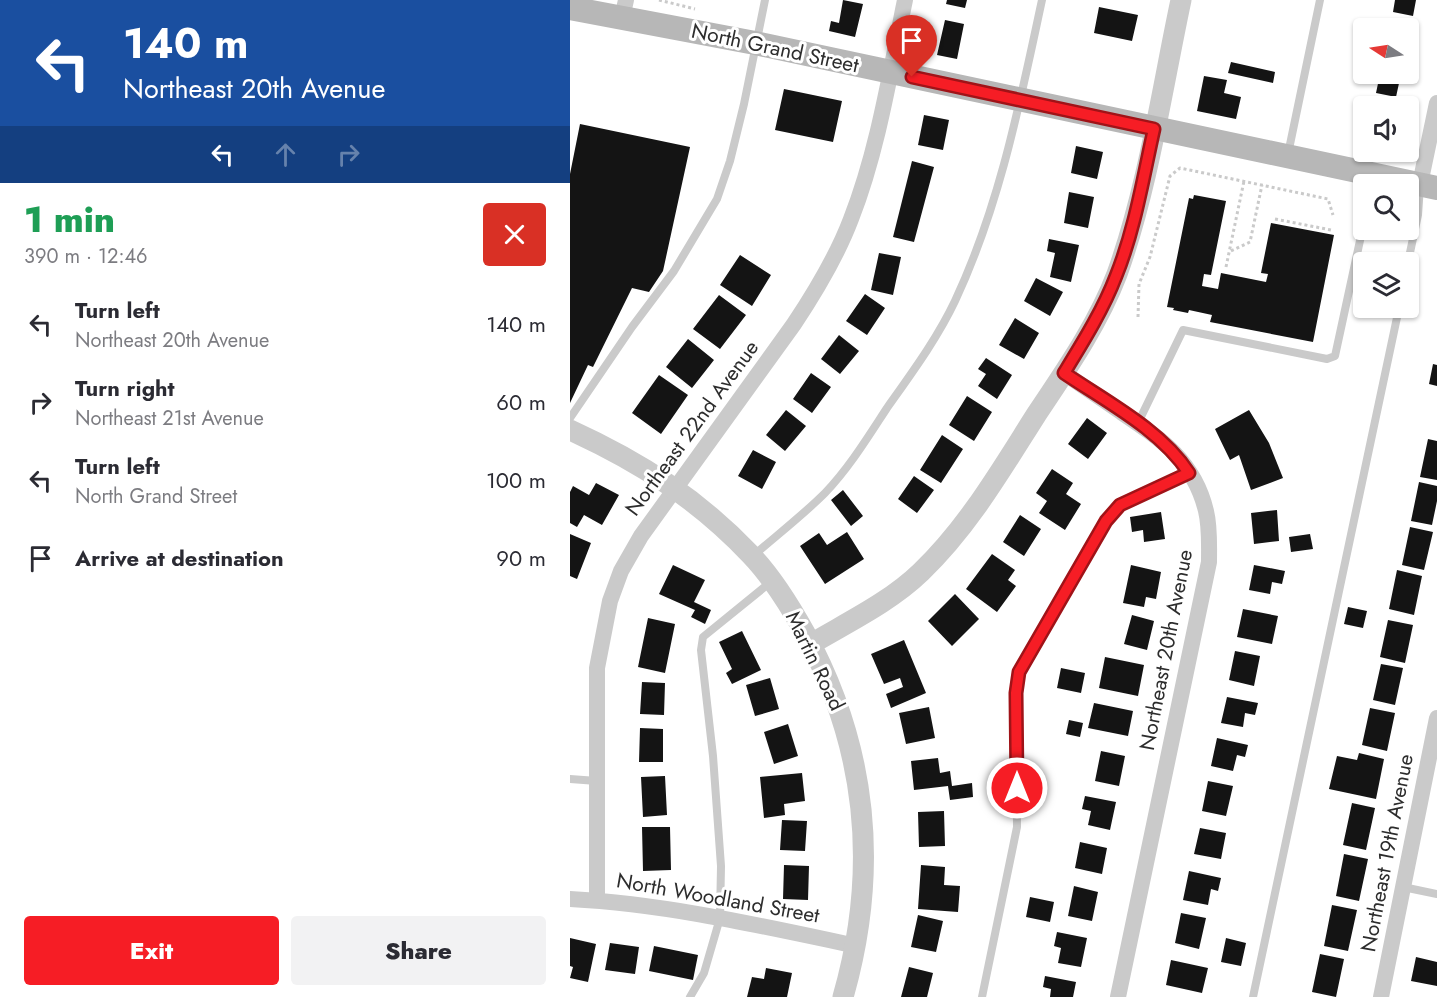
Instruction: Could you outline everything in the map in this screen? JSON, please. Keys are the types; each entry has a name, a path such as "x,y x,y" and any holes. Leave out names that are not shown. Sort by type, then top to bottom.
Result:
{"main road":[{"name":"North Grand Street","path":"570,8 624,9 755,43 1287,158 1353,175"}],"street":[{"name":"Northeast 22nd Avenue","path":"597,900 597,668 610,601 621,571 641,536 794,324 832,260 851,220 864,183 905,0"},
{"path":"811,644 881,602 920,573 946,546 991,486 1064,373 1096,318 1116,276 1136,210 1181,0"},
{"path":"1428,186 1437,103"},
{"name":"Northeast 20th Avenue","path":"1064,373 1167,444 1179,457 1206,511 1209,534 1209,561 1118,997"},
{"name":"Martin Road","path":"570,430 621,455 675,488 711,516 752,556 772,581 792,610 824,669 843,718 854,759 861,798 864,835 864,875 857,946 843,997"},
{"name":"Northeast 19th Avenue","path":"1381,997 1434,751 1437,718"},
{"name":"North Woodland Street","path":"570,899 597,900 720,918 857,946"}],"lane":[{"path":"570,418 632,327 674,271 717,200 730,161 744,104 765,0"},
{"path":"752,556 826,492 849,464 917,365 954,303 968,272 999,185 1021,100 1042,0"},
{"path":"1287,158 1320,0"},
{"path":"1410,252 1418,215 1428,186"},
{"path":"1138,423 1183,330 1328,359 1335,356 1360,240"},
{"path":"1253,997 1397,318"},
{"path":"982,997 1017,827 1016,693 1019,672 1106,521 1120,505 1189,473"},
{"path":"690,997 704,973 720,918 720,855 713,756 700,650 704,637 772,581"},
{"path":"570,779 597,781"},
{"path":"1403,887 1437,894"}],"path":[{"path":"1138,317 1139,284 1150,257 1170,176 1180,168 1328,199 1333,215"},
{"path":"1226,267 1244,181"},
{"path":"1230,251 1250,242 1262,185"},
{"path":"1275,219 1331,230"}],"building":[{"path":"843,0 863,4 855,37 829,31 831,21 839,23"},
{"path":"947,0 967,0 965,8 946,4"},
{"path":"1395,0 1416,0 1413,16 1393,12"},
{"path":"1099,7 1138,15 1132,41 1094,33"},
{"path":"945,20 964,24 957,59 937,55"},
{"path":"1231,62 1275,72 1273,83 1228,73"},
{"path":"1204,76 1227,80 1224,93 1241,97 1236,119 1197,111"},
{"path":"1378,84 1399,84 1396,96 1376,93"},
{"path":"784,89 842,101 833,142 775,130"},
{"path":"924,115 949,120 943,150 918,145"},
{"path":"580,124 690,147 663,271 649,292 632,288 593,367 588,365 570,403 570,174"},
{"path":"1076,146 1103,152 1097,179 1071,173"},
{"path":"912,161 934,167 914,242 893,237"},
{"path":"1069,192 1094,197 1088,228 1064,223"},
{"path":"1194,195 1226,201 1211,275 1204,274 1202,286 1218,289 1221,273 1266,282 1268,274 1261,273 1271,223 1334,235 1313,342 1210,322 1212,315 1189,310 1188,313 1167,307 1189,198 1193,199"},
{"path":"1049,239 1079,245 1071,282 1050,277 1055,253 1047,251"},
{"path":"879,253 901,257 893,295 871,290"},
{"path":"740,255 771,275 752,306 720,285"},
{"path":"1036,278 1063,292 1050,316 1024,301"},
{"path":"865,294 885,308 867,335 846,321"},
{"path":"719,295 746,315 720,349 693,329"},
{"path":"1015,318 1039,333 1024,359 999,345"},
{"path":"839,335 859,351 840,374 821,359"},
{"path":"688,339 714,360 692,388 666,367"},
{"path":"986,358 1012,375 997,399 978,386 986,374 978,369"},
{"path":"1433,364 1437,365 1437,386 1429,384"},
{"path":"811,373 831,387 812,413 793,399"},
{"path":"659,375 688,395 661,434 632,413"},
{"path":"967,396 992,412 974,441 949,425"},
{"path":"786,410 806,426 785,451 766,435"},
{"path":"1249,410 1269,443 1283,478 1251,490 1239,455 1230,460 1215,429"},
{"path":"1087,418 1107,433 1088,459 1068,444"},
{"path":"942,435 963,449 941,483 920,470"},
{"path":"1428,439 1437,441 1437,480 1420,477"},
{"path":"753,450 776,462 762,489 738,476"},
{"path":"1052,469 1073,483 1066,494 1081,504 1065,530 1039,513 1047,501 1036,493"},
{"path":"914,476 934,490 917,513 898,499"},
{"path":"1419,482 1437,486 1437,501 1432,525 1411,521"},
{"path":"596,483 619,495 602,525 584,515 577,527 570,523 570,492 573,486 589,495"},
{"path":"843,490 863,516 851,526 831,500"},
{"path":"1277,510 1279,541 1254,544 1251,513"},
{"path":"1161,512 1165,539 1144,542 1143,530 1132,532 1130,517"},
{"path":"1020,515 1041,529 1024,556 1003,542"},
{"path":"1410,527 1433,532 1424,570 1402,565"},
{"path":"847,532 864,559 825,584 800,546 819,533 827,545"},
{"path":"570,534 591,543 577,579 570,576"},
{"path":"1310,534 1313,549 1291,552 1289,537"},
{"path":"992,554 1015,570 1008,580 1016,586 997,612 966,589"},
{"path":"673,565 705,580 694,602 711,610 705,624 691,617 695,610 659,594"},
{"path":"1131,565 1161,572 1156,599 1146,597 1144,607 1123,603"},
{"path":"1254,565 1285,571 1282,584 1272,582 1270,594 1249,590"},
{"path":"1397,570 1422,576 1414,615 1389,609"},
{"path":"955,594 979,619 952,646 928,621"},
{"path":"1348,607 1367,611 1363,628 1344,624"},
{"path":"1243,609 1278,616 1272,644 1237,637"},
{"path":"1132,615 1154,621 1147,650 1124,644"},
{"path":"648,618 675,624 665,673 638,667"},
{"path":"1388,620 1413,625 1405,663 1380,657"},
{"path":"742,631 761,670 732,684 726,673 732,669 719,642"},
{"path":"904,640 926,693 891,708 886,694 903,687 900,678 884,684 871,654"},
{"path":"1235,651 1260,656 1254,686 1229,680"},
{"path":"1105,657 1144,665 1138,696 1099,688"},
{"path":"1381,664 1403,668 1395,705 1373,700"},
{"path":"1061,668 1085,673 1081,693 1057,688"},
{"path":"770,678 779,709 755,716 746,685"},
{"path":"642,682 665,683 664,715 640,714"},
{"path":"1227,697 1258,703 1255,715 1245,713 1243,727 1221,723"},
{"path":"1094,703 1133,711 1128,736 1088,728"},
{"path":"929,707 935,738 906,744 899,713"},
{"path":"1370,708 1395,713 1387,751 1362,745"},
{"path":"1069,720 1083,723 1080,737 1066,734"},
{"path":"788,724 798,756 774,764 764,732"},
{"path":"640,728 663,729 663,762 639,762"},
{"path":"1217,738 1248,745 1245,757 1237,755 1233,771 1211,766"},
{"path":"1101,751 1125,756 1119,786 1095,781"},
{"path":"1359,753 1384,759 1376,799 1329,789 1337,756 1357,760"},
{"path":"938,758 940,773 950,771 952,786 972,783 973,797 950,800 948,786 914,790 911,761"},
{"path":"802,773 805,801 784,804 785,815 764,818 760,777"},
{"path":"665,776 667,815 643,817 641,777"},
{"path":"1208,781 1233,786 1226,816 1202,811"},
{"path":"1085,796 1116,802 1110,830 1088,825 1091,811 1082,809"},
{"path":"1352,803 1375,808 1366,850 1343,845"},
{"path":"944,811 945,846 919,847 918,812"},
{"path":"782,820 807,821 805,851 780,850"},
{"path":"642,827 670,827 671,870 643,871"},
{"path":"1200,828 1226,833 1221,859 1194,854"},
{"path":"1080,842 1107,848 1102,874 1075,868"},
{"path":"1344,854 1368,859 1359,901 1336,896"},
{"path":"784,865 809,866 808,900 783,899"},
{"path":"921,865 945,867 944,885 960,886 958,912 918,909"},
{"path":"1189,871 1221,878 1218,891 1211,889 1208,905 1183,900"},
{"path":"1074,886 1098,892 1092,921 1068,916"},
{"path":"1030,897 1054,902 1050,922 1026,917"},
{"path":"1332,905 1357,910 1348,951 1324,946"},
{"path":"1181,913 1206,918 1199,949 1175,943"},
{"path":"918,915 943,921 936,952 911,947"},
{"path":"1057,932 1087,938 1081,967 1058,963 1061,948 1054,946"},
{"path":"570,938 596,944 588,982 570,978 573,967 570,966"},
{"path":"1226,938 1246,943 1241,966 1221,962"},
{"path":"610,943 639,947 635,974 605,970"},
{"path":"654,946 698,955 693,980 649,971"},
{"path":"1320,954 1344,959 1336,997 1312,992"},
{"path":"1416,957 1437,962 1437,986 1411,981"},
{"path":"1171,960 1208,968 1202,993 1166,985"},
{"path":"909,967 933,973 927,997 901,997"},
{"path":"766,968 792,973 787,997 747,997 752,977 764,979"},
{"path":"1045,976 1076,982 1073,997 1050,997 1051,989 1043,987"}],"route":[{"path":"912,77 1154,129 1136,210 1116,276 1101,309 1064,373 1156,435 1179,457 1189,473 1120,505 1106,521 1019,672 1016,693 1017,788"}]}
